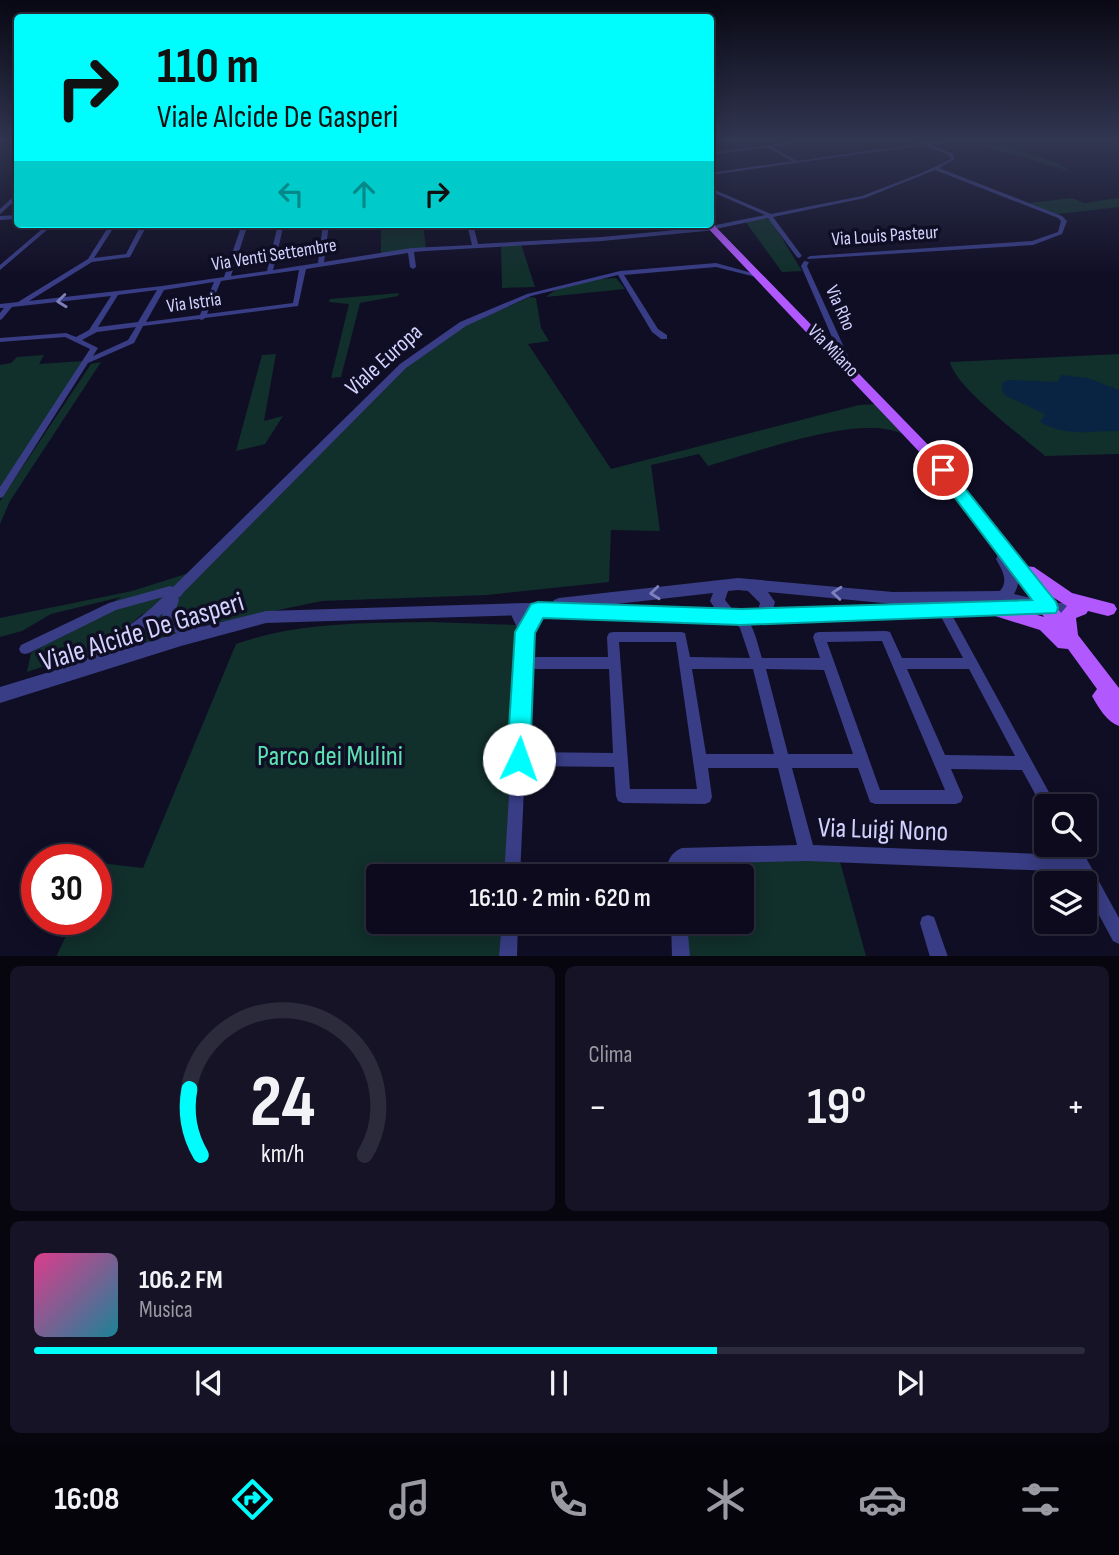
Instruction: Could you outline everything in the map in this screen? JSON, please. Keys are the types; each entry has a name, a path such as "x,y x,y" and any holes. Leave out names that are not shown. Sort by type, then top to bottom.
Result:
{"main road":[{"name":"Via Milano","path":"712,228 849,367 953,483 1119,703"},
{"path":"1006,552 1049,590 1067,599 1114,609"},
{"path":"1000,604 1040,622 1056,633 1119,717"},
{"path":"1073,642 1066,618 1070,612 1080,609"},
{"name":"Via Milano","path":"1102,681 1119,710"}],"street":[{"name":"Via Venti Settembre","path":"714,225 863,197 893,186"},
{"name":"Via Louis Pasteur","path":"808,260 1040,242 1056,236 1062,219 980,186"},
{"path":"714,191 769,215"},
{"path":"0,212 14,199"},
{"name":"Via Rho","path":"769,215 799,256 808,260 804,266 849,367"},
{"path":"0,268 46,228"},
{"path":"21,303 90,260 110,228"},
{"path":"90,260 128,256 142,228"},
{"path":"227,278 244,228"},
{"path":"270,271 280,228"},
{"path":"321,263 325,228"},
{"path":"471,228 475,245"},
{"name":"Via Venti Settembre","path":"0,306 162,288 411,250 602,239 693,228"},
{"path":"722,265 730,258 733,249"},
{"path":"411,250 412,267"},
{"path":"722,265 747,262"},
{"name":"Viale Europa","path":"31,686 116,642 150,618 366,402 423,349 463,324 506,304 566,284 620,273 722,265 760,276"},
{"name":"Via Istria","path":"0,340 66,335 296,305 303,266"},
{"path":"620,273 655,330 664,337"},
{"path":"202,318 218,280"},
{"path":"85,363 131,341 162,288"},
{"path":"78,339 95,331 115,294"},
{"path":"0,318 9,306"},
{"path":"0,495 94,346 66,335"},
{"name":"Via Milano","path":"953,483 1012,574 1012,589 1000,604"},
{"path":"723,585 717,601 748,633"},
{"name":"Viale Alcide De Gasperi","path":"522,611 723,585 1049,608 1114,609"},
{"path":"753,586 768,602 760,615 749,625 748,633 807,853"},
{"path":"25,649 113,606 170,591 177,593 168,615 177,628 191,631 230,626"},
{"name":"Viale Alcide De Gasperi","path":"0,695 266,617 522,611 732,616 943,609 1000,604"},
{"path":"943,609 1043,794"},
{"path":"522,611 520,624 525,632"},
{"path":"513,864 524,663 525,632 522,611"},
{"name":"Viale Alcide De Gasperi","path":"0,704 235,630 300,615"},
{"path":"886,636 898,664 956,797 875,797 819,637 886,636"},
{"path":"613,637 681,637 685,663 705,797 623,796 613,637"},
{"path":"524,663 615,663"},
{"path":"685,663 829,664"},
{"path":"898,664 973,663"},
{"path":"519,759 621,760"},
{"path":"700,761 862,761"},
{"path":"941,762 1026,762"},
{"name":"Via Luigi Nono","path":"676,864 682,856 807,853 1081,864"},
{"path":"1077,857 1119,935"},
{"path":"928,923 939,956"},
{"path":"508,956 509,934"},
{"path":"680,934 681,956"}],"green space":[{"path":"1072,198 1084,203 1119,198 1119,207 1057,214 1028,203"},
{"path":"765,218 771,220 802,271 782,272 745,221"},
{"path":"381,228 424,228 426,248 381,254"},
{"path":"521,244 535,287 502,288 501,245"},
{"path":"616,278 625,289 546,297 570,284"},
{"path":"399,293 398,296 360,303 341,377 331,378 349,304 329,302 330,299"},
{"path":"530,297 536,298 541,328 549,341 528,344 611,469 859,405 876,404 902,434 884,429 834,431 708,466 699,454 651,465 660,531 611,530 609,582 487,595 322,601 192,628 176,624 172,609 180,594 141,615 108,644 27,672 31,653 121,597 51,614 22,631 0,637 0,618 132,591 189,573 412,361 464,326"},
{"path":"276,354 264,421 283,416 265,444 236,451 262,355"},
{"path":"1119,354 1119,454 1045,456 976,398 954,372 950,362"},
{"path":"44,355 39,364 84,361 0,488 0,365 11,363 17,357"},
{"path":"101,362 10,501 0,524 0,501 91,364"},
{"path":"163,611 162,620 166,627 184,633 80,666"},
{"name":"Parco dei Mulini","path":"430,622 517,625 507,864 366,864 366,934 503,934 501,956 56,956 66,935 112,935 112,864 143,868 236,644 283,631"},
{"path":"839,858 866,956 687,956 685,934 754,934 754,864 684,864"}],"water":[{"path":"1061,375 1088,378 1119,390 1119,431 1079,432 1050,427 1040,422 1045,414 1006,396 1002,391 1003,382 1009,380 1058,382"}],"route":[{"path":"519,759 525,632 538,610 741,617 1049,608 943,470"}]}
